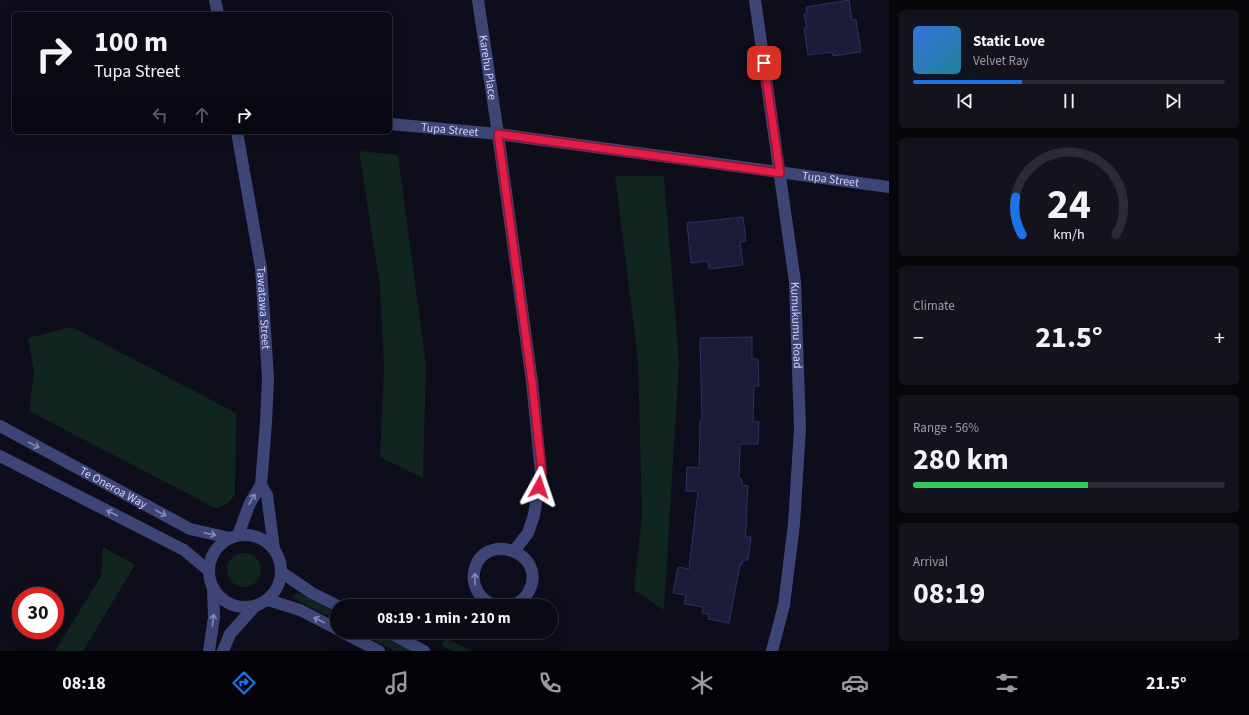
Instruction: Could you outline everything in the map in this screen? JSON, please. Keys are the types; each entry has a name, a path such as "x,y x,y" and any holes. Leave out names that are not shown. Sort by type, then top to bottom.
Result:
{"street":[{"path":"215,0 218,12"},
{"name":"Karehu Place","path":"478,0 532,382 542,473 534,515 528,533 514,551"},
{"name":"Kumukumu Road","path":"755,0 795,282 800,428 793,531 784,605 772,651"},
{"name":"Tupa Street","path":"392,124 498,134 889,187"},
{"name":"Tawatawa Street","path":"234,536 250,502 261,485 268,378 261,268 237,134"},
{"name":"Te Oneroa Way","path":"0,426 190,529 234,536 246,534 266,541 274,549"},
{"name":"Te Oneroa Way","path":"0,456 184,550 209,571"},
{"name":"Tawatawa Street","path":"261,485 267,495 274,549"},
{"path":"234,536 221,544 214,551 210,561 209,571 210,582 214,588 223,600 232,605 244,607 255,606 268,600 275,592 281,572 280,560 274,549"},
{"path":"483,599 475,587 475,567 482,557 490,551 498,549 514,551 523,556 530,565 532,576 531,586 523,599"},
{"path":"281,572 312,593 330,602"},
{"path":"209,651 214,617 214,588"},
{"path":"268,600 300,610 330,625"},
{"path":"223,651 230,634 255,606"},
{"path":"356,639 379,651"},
{"path":"401,639 424,651"}],"green space":[{"path":"359,151 398,155 426,365 423,478 380,457 384,367 380,286"},
{"path":"615,176 664,176 679,362 664,610 634,590 642,515 638,359"},
{"path":"72,327 236,413 235,495 228,503 217,509 29,411 34,372 28,338"},
{"path":"103,547 135,565 83,651 55,651 62,639 64,639 64,636 101,576"},
{"path":"241,553 247,553 251,554 258,560 261,570 260,577 254,584 247,587 241,587 237,586 230,580 227,573 227,567 228,563 234,556"},
{"path":"297,592 330,609 330,617 293,598"},
{"path":"372,639 388,639 411,651 395,651"},
{"path":"445,639 448,639 471,651 452,651 441,645"}],"building":[{"path":"849,0 852,20 856,19 861,52 833,56 832,52 808,55 804,28 807,28 804,14 807,14 806,7"},
{"path":"743,217 746,241 740,242 743,265 709,269 708,261 691,263 687,223"},
{"path":"752,337 752,359 758,359 759,386 754,386 753,422 759,422 758,444 740,444 739,478 742,480 742,485 748,486 745,537 751,537 748,560 743,560 742,565 740,565 729,623 708,619 709,614 702,613 703,607 684,604 686,595 673,593 678,567 689,569 698,491 686,491 687,467 699,468 700,420 702,420 700,338"}],"route":[{"path":"539,487 542,473 532,382 498,134 780,173 764,63"}]}
